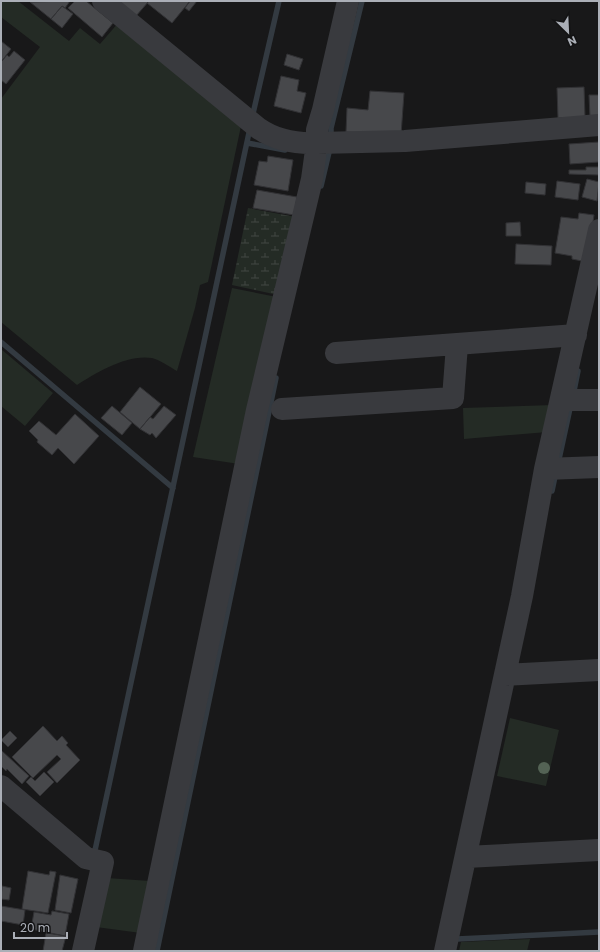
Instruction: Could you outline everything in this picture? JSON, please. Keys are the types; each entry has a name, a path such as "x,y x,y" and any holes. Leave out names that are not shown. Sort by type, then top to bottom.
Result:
{"street":[{"path":"103,1 250,122 270,136 289,141 322,147 599,125"},
{"path":"144,951 257,410 312,179 322,147 317,130 348,1"},
{"path":"445,951 471,857 505,675 569,400 576,335 599,230"},
{"path":"336,353 576,335"},
{"path":"282,409 453,398 457,344"},
{"path":"569,400 599,400"},
{"path":"552,468 599,467"},
{"path":"505,675 599,670"},
{"path":"1,786 93,859 103,862 83,951"},
{"path":"471,857 599,850"}],"green space":[{"path":"1,1 18,1 69,41 80,28 100,44 119,22 241,126 208,282 200,285 177,371 152,358 142,357 113,365 77,385 1,322 1,99 40,47 1,17"},
{"path":"248,208 296,217 278,295 232,285"},
{"path":"232,288 277,297 239,464 193,457"},
{"path":"1,349 53,393 25,426 1,406"},
{"path":"553,405 547,432 464,439 463,408"},
{"path":"510,718 559,730 546,786 497,776"},
{"path":"107,878 150,881 141,933 96,927"},
{"path":"530,939 527,951 459,951 461,942"}],"building":[{"path":"70,1 65,8 62,6 51,19 30,2"},
{"path":"75,1 86,1 113,23 102,37 68,8"},
{"path":"118,1 149,1 136,16"},
{"path":"149,1 190,1 172,23 147,3"},
{"path":"190,1 197,1 189,11 185,8"},
{"path":"62,6 73,14 62,28 51,19"},
{"path":"1,41 11,49 1,62"},
{"path":"14,51 25,60 6,84 1,80 1,62 7,55 9,57"},
{"path":"287,54 303,59 299,70 284,65"},
{"path":"281,76 299,80 297,91 306,93 301,113 274,106"},
{"path":"584,87 585,117 558,118 557,88"},
{"path":"370,91 404,93 401,135 346,132 347,108 368,110"},
{"path":"589,95 599,95 599,117 590,117"},
{"path":"599,142 599,162 570,164 569,144"},
{"path":"268,156 293,160 288,191 254,185 259,161 267,162"},
{"path":"586,167 599,167 599,175 569,174 569,170 586,170"},
{"path":"587,179 599,182 597,201 582,197"},
{"path":"557,181 580,184 578,200 555,197"},
{"path":"526,182 546,184 545,195 525,193"},
{"path":"257,190 297,197 294,215 253,208"},
{"path":"579,213 594,215 587,262 572,259 572,256 555,253 561,217 578,219"},
{"path":"520,222 521,236 506,236 506,223"},
{"path":"516,244 552,246 551,265 515,264"},
{"path":"140,387 161,404 140,429 120,412"},
{"path":"112,406 132,423 122,435 101,418"},
{"path":"164,406 176,415 156,438 152,433 150,435 140,429 150,417 153,419"},
{"path":"75,414 99,436 74,464 58,448 52,455 37,442 38,440 29,431 39,421 56,435"},
{"path":"43,726 57,741 62,736 68,743 66,745 80,760 57,783 47,772 61,759 57,755 33,778 12,757"},
{"path":"10,731 17,738 8,747 1,740"},
{"path":"1,750 29,776 22,784 7,769 6,771 1,766"},
{"path":"44,772 54,782 40,796 26,782 31,777 35,781"},
{"path":"28,871 49,875 50,871 56,872 48,913 22,909"},
{"path":"60,875 78,879 71,913 55,910"},
{"path":"2,886 11,888 9,900 1,899"},
{"path":"1,906 25,910 23,925 1,921"},
{"path":"52,911 69,914 65,936 31,929 34,912 51,915"},
{"path":"46,933 66,936 62,951 43,951"}],"waterway":[{"path":"252,118 279,1"},
{"path":"331,139 331,128 362,1"},
{"path":"94,855 250,128"},
{"path":"247,143 285,150"},
{"path":"321,186 330,148"},
{"path":"1,342 173,488"},
{"path":"573,396 578,371"},
{"path":"157,951 276,378"},
{"path":"558,464 571,404"},
{"path":"552,491 556,472"},
{"path":"457,939 599,932"}]}
